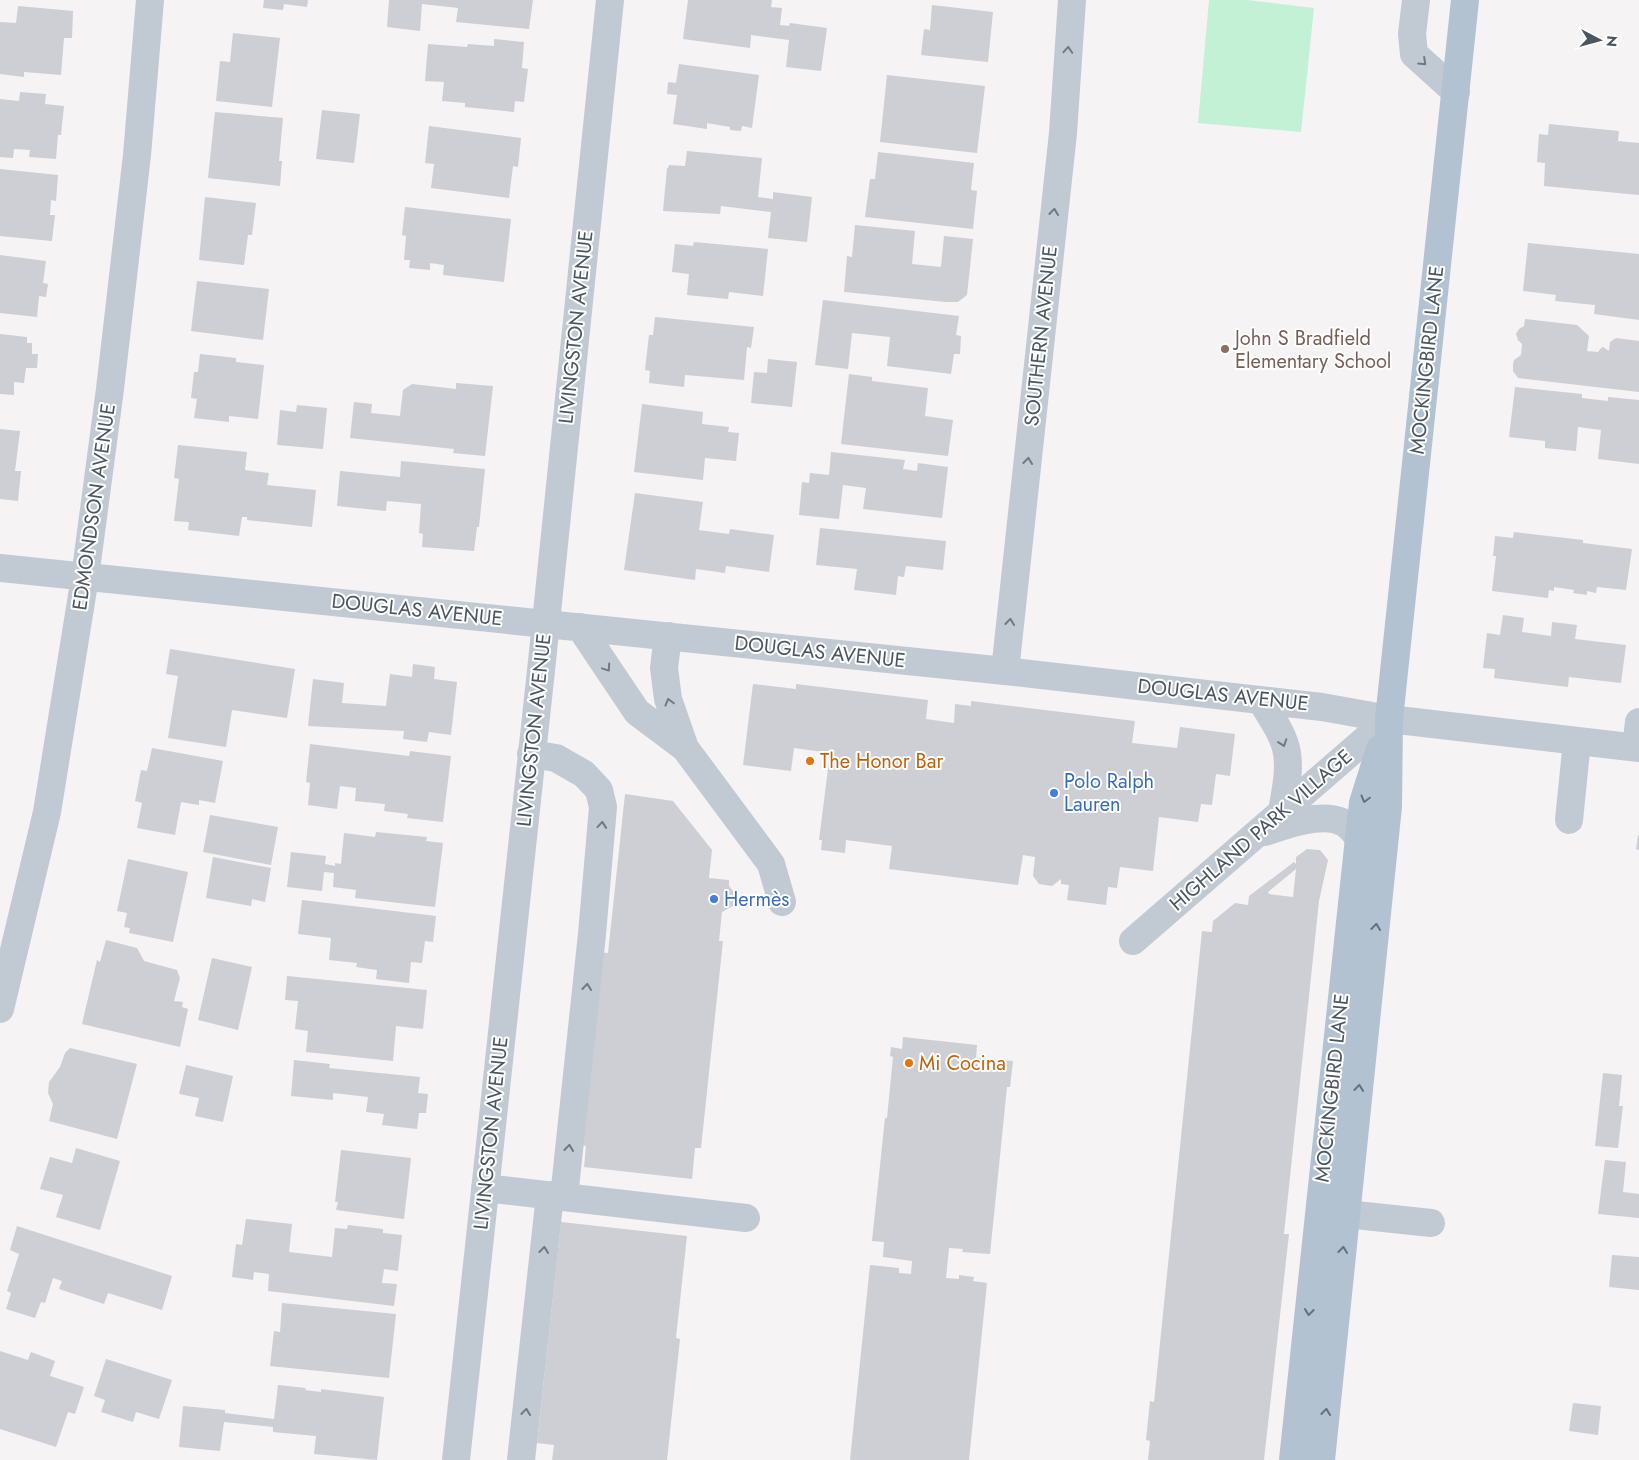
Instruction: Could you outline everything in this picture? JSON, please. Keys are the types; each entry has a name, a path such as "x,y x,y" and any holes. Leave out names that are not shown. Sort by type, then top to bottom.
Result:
{"main road":[{"name":"MOCKINGBIRD LANE","path":"1321,1460 1388,806 1389,719 1465,0"},
{"name":"MOCKINGBIRD LANE","path":"1293,1460 1363,804 1389,719"},
{"path":"1320,1212 1346,1214"},
{"path":"1303,1371 1330,1374"}],"street":[{"name":"EDMONDSON AVENUE","path":"0,1009 47,812 85,577 109,399 137,155 150,0"},
{"name":"LIVINGSTON AVENUE","path":"456,1460 532,754 610,0"},
{"name":"SOUTHERN AVENUE","path":"1005,671 1063,133 1072,0"},
{"path":"1416,0 1412,34 1414,54 1456,92"},
{"name":"DOUGLAS AVENUE","path":"0,568 1005,671 1322,707 1389,719 1577,741 1638,739"},
{"path":"580,627 637,712 685,748 771,864 782,902"},
{"path":"668,636 664,668 668,699 685,748"},
{"path":"1261,700 1280,733 1287,753 1287,774 1282,812"},
{"name":"HIGHLAND PARK VILLAGE","path":"1133,941 1389,719"},
{"path":"1569,820 1577,741"},
{"path":"521,1460 592,934 603,808 599,790 584,774 556,758 532,754"},
{"path":"1254,836 1291,823 1334,819 1344,823 1359,838"},
{"path":"485,1188 746,1218"},
{"path":"1346,1214 1432,1223"}],"green space":[{"path":"1209,0 1247,0 1314,8 1301,132 1198,123"}],"building":[{"path":"264,0 308,0 307,7 284,4 283,10 263,8"},
{"path":"389,0 533,0 529,29 456,22 458,8 422,4 420,31 387,27"},
{"path":"688,0 772,0 771,7 782,8 780,25 789,26 790,23 827,28 821,71 786,67 789,40 751,35 750,48 683,39"},
{"path":"932,5 993,12 988,62 921,55 924,29 930,30"},
{"path":"18,6 73,11 72,38 64,38 61,75 24,72 24,77 0,74 0,22 16,23"},
{"path":"233,33 280,38 272,107 216,101 220,61 230,62"},
{"path":"494,39 524,42 522,68 528,69 524,102 515,101 514,112 465,107 465,103 442,101 444,82 425,81 428,44 467,47 468,44 494,46"},
{"path":"679,64 759,75 752,128 742,126 741,131 730,130 730,127 707,123 707,129 673,124 677,95 667,94 668,82 676,83"},
{"path":"887,75 985,86 977,153 880,142"},
{"path":"20,92 46,94 45,104 64,106 61,135 58,135 56,159 29,157 30,150 14,149 13,158 0,157 0,99 19,101"},
{"path":"322,110 360,114 354,163 316,159"},
{"path":"215,112 283,118 279,161 282,161 280,186 208,178"},
{"path":"1549,124 1619,131 1618,141 1639,143 1639,195 1544,186 1545,163 1537,162 1539,134 1548,135"},
{"path":"429,126 521,138 518,167 513,166 509,198 431,188 434,164 425,163"},
{"path":"687,151 762,158 758,197 773,199 773,192 812,197 807,242 768,238 771,212 721,206 720,214 663,211 667,168 669,165 685,166"},
{"path":"878,152 974,163 971,190 977,191 973,229 865,217 870,179 875,179"},
{"path":"0,169 58,175 56,201 51,200 50,215 55,215 52,241 0,236"},
{"path":"205,197 256,203 252,235 248,235 244,265 199,260"},
{"path":"405,207 511,219 504,282 443,275 444,265 430,263 430,270 409,268 410,260 404,260 406,236 402,235"},
{"path":"855,225 915,231 912,264 941,267 944,236 973,239 967,295 958,302 946,302 844,292 847,256 852,257"},
{"path":"694,242 768,249 763,296 729,292 728,299 687,295 689,274 672,272 675,244 693,246"},
{"path":"1528,243 1639,254 1639,320 1594,314 1595,305 1555,301 1556,295 1523,291"},
{"path":"0,255 46,261 43,283 48,284 46,297 39,296 37,317 0,313"},
{"path":"197,281 269,289 263,340 191,331"},
{"path":"823,300 959,316 956,335 961,336 960,354 954,354 951,374 887,366 890,337 852,333 848,369 815,365"},
{"path":"655,317 754,327 751,348 747,347 744,380 685,375 684,387 649,383 650,371 645,370 649,335 653,335"},
{"path":"1525,319 1577,325 1589,336 1587,351 1598,352 1603,347 1609,351 1610,342 1616,338 1639,341 1639,392 1518,378 1513,371 1513,364 1514,360 1521,355 1522,344 1516,334 1524,326"},
{"path":"0,334 27,337 27,343 32,343 32,354 38,354 37,368 26,368 24,383 14,382 14,395 0,394"},
{"path":"200,354 236,358 236,362 264,365 258,419 229,416 229,422 194,418 197,399 191,398 194,372 198,372"},
{"path":"768,359 797,362 792,407 751,403 754,372 767,373"},
{"path":"849,374 872,377 872,381 928,388 925,416 953,420 948,456 841,444"},
{"path":"456,383 493,386 485,456 453,453 454,449 350,438 354,402 372,404 371,413 400,416 403,390 412,384 456,389"},
{"path":"1515,387 1582,394 1582,398 1608,401 1608,397 1639,400 1639,464 1598,459 1601,430 1578,427 1576,451 1545,448 1545,441 1509,437"},
{"path":"642,404 703,412 702,424 729,427 728,432 739,433 736,461 705,458 703,480 634,472"},
{"path":"297,405 327,408 323,449 277,445 280,410 296,412"},
{"path":"0,429 20,431 15,471 21,471 18,501 0,499"},
{"path":"178,445 247,452 245,470 269,473 267,485 316,490 312,527 247,520 247,517 242,517 239,536 188,530 189,522 174,521 179,479 174,478"},
{"path":"831,452 905,460 903,469 917,471 918,463 948,467 942,518 863,509 866,488 843,485 839,519 799,515 802,482 809,483 810,473 829,475"},
{"path":"401,461 485,469 479,527 477,527 474,551 422,547 423,534 419,533 421,504 387,501 386,511 337,506 340,471 400,477"},
{"path":"635,493 703,502 699,530 729,534 730,529 774,535 769,572 726,566 725,573 696,569 695,580 624,570"},
{"path":"820,528 946,541 943,570 906,566 904,577 898,576 896,595 854,590 857,569 816,565"},
{"path":"1514,532 1583,540 1583,543 1632,549 1626,590 1597,587 1596,593 1587,591 1587,595 1573,593 1574,590 1554,587 1554,591 1549,590 1548,598 1492,591 1496,556 1493,556 1495,536 1513,538"},
{"path":"1503,615 1524,618 1522,632 1551,636 1552,622 1577,625 1575,639 1626,645 1621,683 1569,677 1568,687 1494,678 1495,669 1483,668 1487,633 1500,635"},
{"path":"170,649 295,669 287,718 232,710 226,747 168,738 178,676 166,674"},
{"path":"413,664 435,667 434,679 457,682 451,735 429,732 427,742 403,739 404,731 308,726 313,679 344,683 342,703 386,706 390,674 412,677"},
{"path":"753,684 796,689 796,684 928,700 926,719 954,723 955,704 971,706 971,701 1135,721 1132,743 1177,748 1180,727 1235,734 1230,776 1216,774 1212,805 1201,804 1198,822 1159,817 1153,871 1120,867 1117,888 1108,887 1106,905 1067,900 1069,885 1061,884 1061,879 1052,886 1039,884 1033,876 1035,857 1023,855 1018,885 889,869 892,846 846,840 845,853 821,850 822,840 819,840 830,753 794,748 791,771 743,765"},
{"path":"310,744 409,756 410,751 451,756 443,822 407,818 408,814 384,811 385,804 355,801 356,788 340,786 337,809 308,805 310,783 306,782"},
{"path":"152,748 223,761 215,803 199,800 199,805 181,802 175,835 137,828 142,803 135,801 141,770 147,771"},
{"path":"625,794 673,801 712,850 709,878 729,880 729,886 734,892 733,906 722,912 719,941 723,941 701,1148 695,1148 692,1179 584,1167 586,1146 578,1145 598,952 608,953"},
{"path":"210,815 278,827 271,865 203,852"},
{"path":"376,832 427,837 426,841 443,843 435,907 355,898 356,890 333,887 334,873 324,872 322,891 287,887 291,852 326,856 325,864 335,866 335,863 341,864 344,833 375,837"},
{"path":"1639,836 1639,850 1636,849"},
{"path":"1307,849 1320,850 1328,860 1319,901 1284,1234 1289,1234 1264,1460 1148,1460 1150,1441 1146,1440 1150,1401 1154,1402 1202,931 1212,932 1213,921 1235,903 1248,905 1249,896 1294,862 1296,864 1296,857","holes":["1296,869 1293,897 1269,894 1268,892"]},
{"path":"213,857 271,868 265,902 252,899 251,906 206,898"},
{"path":"128,859 188,872 173,942 129,933 130,928 124,927 127,913 117,911"},
{"path":"302,900 436,916 433,942 425,941 422,963 411,962 409,983 376,979 377,970 356,967 357,963 329,960 331,938 298,934"},
{"path":"106,940 137,948 144,961 177,970 180,978 174,1001 183,1002 182,1007 188,1009 180,1047 82,1024 97,960 100,962"},
{"path":"212,958 252,967 238,1030 198,1020"},
{"path":"287,976 427,990 423,1029 396,1026 393,1061 306,1052 308,1031 295,1029 298,1001 285,1000"},
{"path":"903,1037 977,1045 976,1058 1013,1061 1010,1087 1007,1087 990,1254 962,1252 963,1249 949,1248 946,1278 959,1279 959,1275 974,1277 973,1281 987,1283 969,1460 850,1460 870,1265 899,1268 899,1273 911,1274 912,1261 883,1257 884,1242 872,1241 893,1057 890,1056 891,1047 902,1049"},
{"path":"70,1048 137,1064 117,1139 49,1121 53,1104 48,1093 49,1082 60,1067 65,1053"},
{"path":"294,1060 330,1064 329,1068 420,1077 418,1093 428,1094 426,1113 419,1113 417,1129 382,1125 384,1114 366,1112 368,1097 333,1093 333,1100 291,1096"},
{"path":"186,1065 233,1076 223,1122 195,1116 199,1098 179,1094"},
{"path":"1603,1073 1622,1075 1619,1106 1623,1106 1618,1148 1595,1146"},
{"path":"76,1148 120,1161 100,1230 56,1217 63,1195 40,1189 50,1157 72,1163"},
{"path":"341,1150 411,1158 404,1219 336,1210 338,1202 335,1202"},
{"path":"1605,1160 1626,1162 1623,1192 1639,1194 1639,1218 1598,1214"},
{"path":"246,1219 292,1224 289,1252 332,1257 335,1228 347,1229 348,1225 383,1229 383,1233 402,1235 398,1271 384,1269 382,1283 397,1284 394,1306 268,1291 269,1274 254,1272 253,1280 232,1277 236,1244 242,1245"},
{"path":"561,1222 687,1236 676,1338 680,1339 667,1460 552,1460 554,1445 537,1443"},
{"path":"17,1226 172,1276 162,1310 108,1293 104,1304 59,1289 62,1281 53,1278 45,1303 41,1302 35,1318 6,1309 11,1293 7,1291 19,1254 10,1250"},
{"path":"1612,1255 1639,1257 1639,1290 1609,1287"},
{"path":"282,1303 396,1314 389,1378 270,1366 274,1331 280,1332"},
{"path":"0,1351 28,1360 31,1352 55,1361 50,1376 84,1387 75,1414 68,1412 56,1447 0,1429"},
{"path":"106,1359 172,1380 159,1419 136,1412 133,1422 101,1412 105,1400 94,1396"},
{"path":"278,1385 306,1388 305,1390 321,1392 321,1389 384,1397 377,1460 314,1454 316,1436 273,1432 273,1427 224,1422 220,1451 179,1447 183,1406 225,1410 225,1413 274,1419"},
{"path":"1573,1403 1601,1406 1598,1435 1569,1431"}],"place":[{"name":"John S Bradfield Elementary School","path":"1225,349"},
{"name":"The Honor Bar","path":"810,761"},
{"name":"Polo Ralph Lauren","path":"1054,793"},
{"name":"Hermès","path":"714,899"},
{"name":"Mi Cocina","path":"909,1063"}]}
